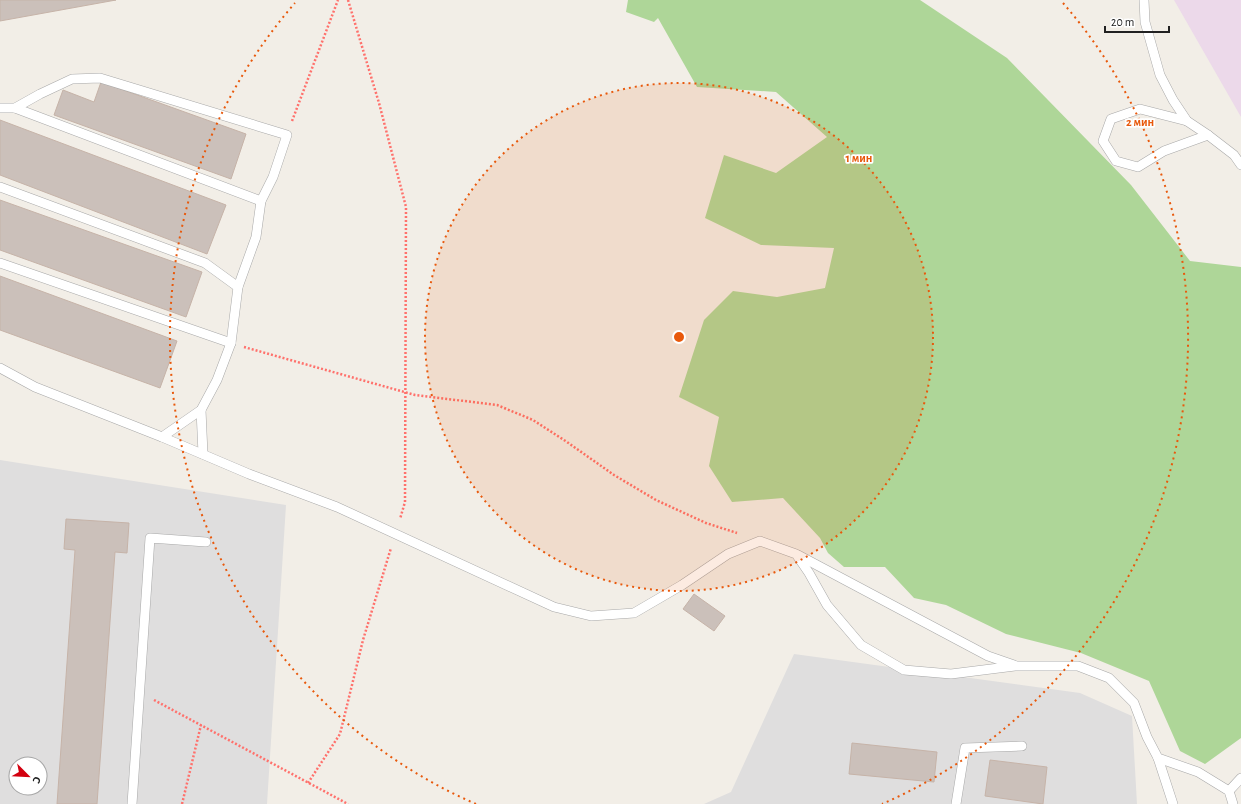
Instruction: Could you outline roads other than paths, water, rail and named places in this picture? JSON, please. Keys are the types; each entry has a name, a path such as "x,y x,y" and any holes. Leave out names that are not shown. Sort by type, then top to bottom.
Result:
{"lane":[{"path":"1144,0 1145,22 1160,75 1172,100 1187,121"},
{"path":"15,108 72,79 100,78 287,135 273,177 261,202 256,237 238,287 231,344 217,380 201,410 162,437"},
{"path":"0,108 15,108 261,202"},
{"path":"1208,135 1164,151 1138,167 1116,161 1103,140 1112,119 1140,109 1187,121 1208,135 1234,155 1241,165"},
{"path":"0,187 205,263 238,287"},
{"path":"0,263 231,344"},
{"path":"0,368 35,387 162,437 249,474 337,507 554,607 591,616 634,613 682,585 728,554 760,541 796,554 988,656 1015,666"},
{"path":"201,410 203,454"},
{"path":"132,804 150,538 206,542"},
{"path":"796,554 809,573 827,605 862,646 904,670 951,674 1015,666 1078,666 1109,678 1134,703 1147,737 1158,758 1173,804"},
{"path":"956,804 965,748 1022,746"},
{"path":"1158,758 1198,772 1229,791 1234,804"},
{"path":"1229,791 1241,778"}]}
